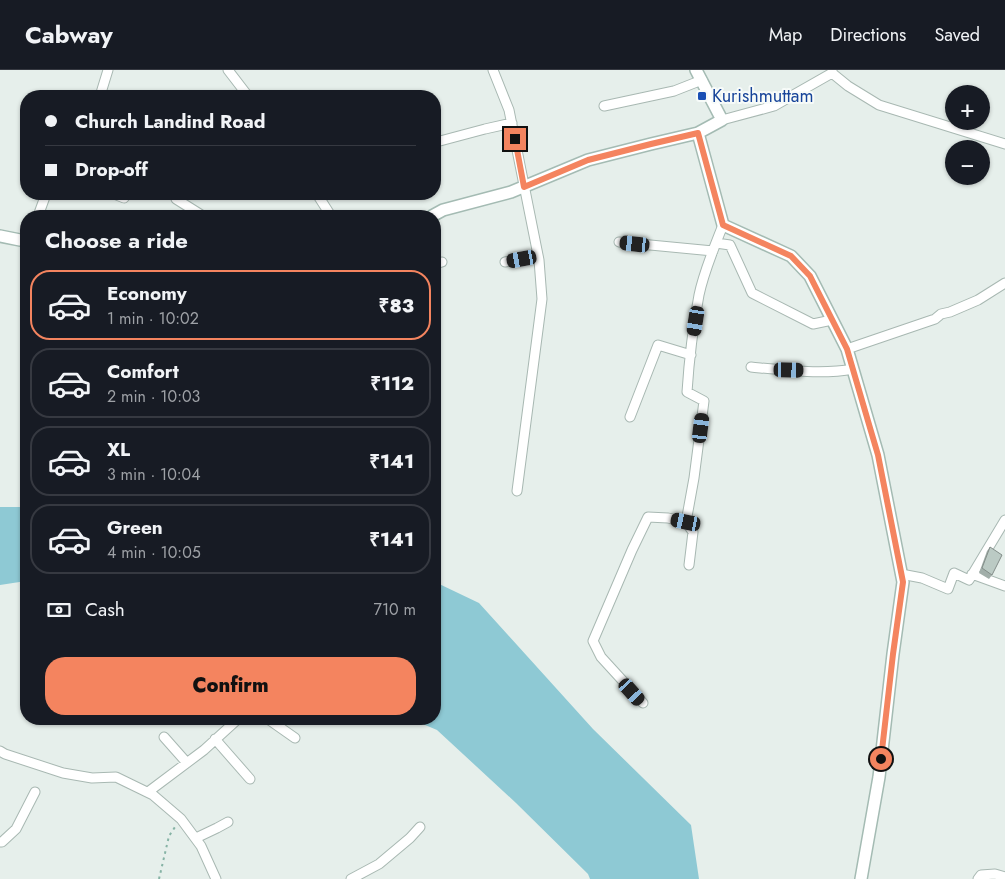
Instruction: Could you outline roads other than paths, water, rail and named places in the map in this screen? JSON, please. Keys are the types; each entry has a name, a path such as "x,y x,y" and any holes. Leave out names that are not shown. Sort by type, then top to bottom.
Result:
{"main road":[{"path":"441,211 510,192 588,160 698,133 722,120 699,75"},
{"path":"698,133 723,225 791,256 810,276 847,349 878,455 903,582 879,776 861,879"},
{"path":"0,236 20,240"}],"street":[{"path":"102,90 108,70"},
{"path":"228,70 243,90"},
{"path":"493,70 509,110 512,123 538,256 542,299 518,491"},
{"path":"722,120 774,106 832,72 848,86 879,105 1005,144"},
{"path":"604,106 674,91 699,75"},
{"path":"441,141 512,123"},
{"path":"176,200 193,210"},
{"path":"686,522 698,451 704,400 686,392 699,294 723,225"},
{"path":"619,242 714,247 730,245 752,293 813,324 832,320"},
{"path":"505,262 538,256"},
{"path":"847,349 935,319 941,314 978,300 1005,283"},
{"path":"630,417 658,345 691,355"},
{"path":"751,367 839,372 852,369"},
{"path":"643,704 601,657 593,641 648,517 668,518 686,522 693,532 689,565"},
{"path":"902,574 922,578 948,589 954,573 969,580 1005,520"},
{"path":"972,574 1005,586"},
{"path":"148,792 187,763 231,725"},
{"path":"277,725 295,738"},
{"path":"164,737 187,763"},
{"path":"215,740 250,778"},
{"path":"0,751 64,773 92,778 116,777 153,794 181,819 196,838 216,879"},
{"path":"0,842 16,829 35,792"},
{"path":"196,838 228,822"},
{"path":"351,879 379,864 420,827"},
{"path":"978,879 981,874 995,874 1005,877"}],"water":[{"path":"0,507 20,507 20,582 0,585"},
{"path":"441,585 479,603 593,729 691,825 699,879 590,879 588,874 516,803 437,730 425,725 441,725"}],"place":[{"name":"Kurishmuttam","path":"702,96"}]}
